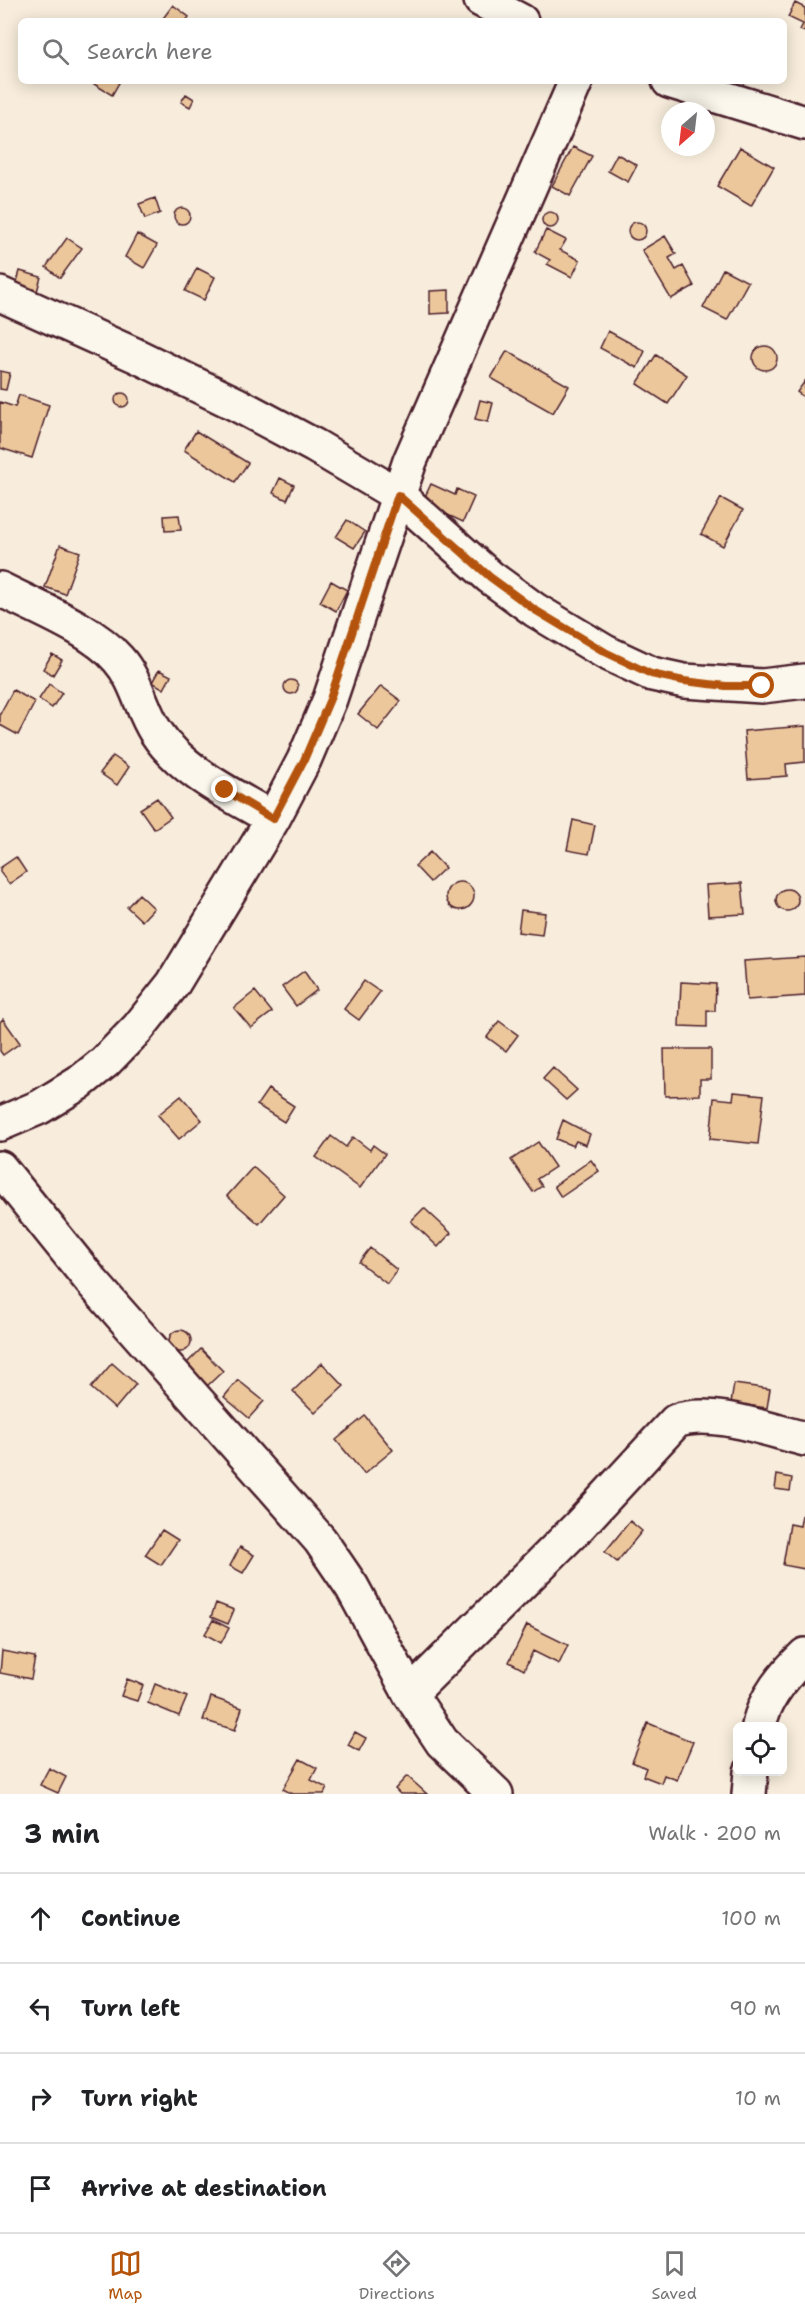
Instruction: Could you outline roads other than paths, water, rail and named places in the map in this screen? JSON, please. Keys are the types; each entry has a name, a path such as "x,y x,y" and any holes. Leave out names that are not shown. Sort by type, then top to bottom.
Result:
{"street":[{"path":"481,0 515,18"},
{"path":"0,1124 40,1107 79,1083 105,1062 138,1028 173,984 273,819 304,760 330,699 398,495 415,451 575,84"},
{"path":"679,84 805,123"},
{"path":"0,294 236,404 315,446 398,495 490,577 535,610 605,652 651,674 684,681 726,686 762,686 805,681"},
{"path":"0,589 76,628 118,658 130,675 155,731 168,748 189,767 273,819"},
{"path":"0,1168 92,1282 320,1540 352,1587 410,1694 442,1742 496,1794"},
{"path":"410,1694 579,1526 676,1421 689,1416 705,1416 805,1439"},
{"path":"760,1722 773,1691 805,1655"},
{"path":"749,1794 751,1776"}]}
